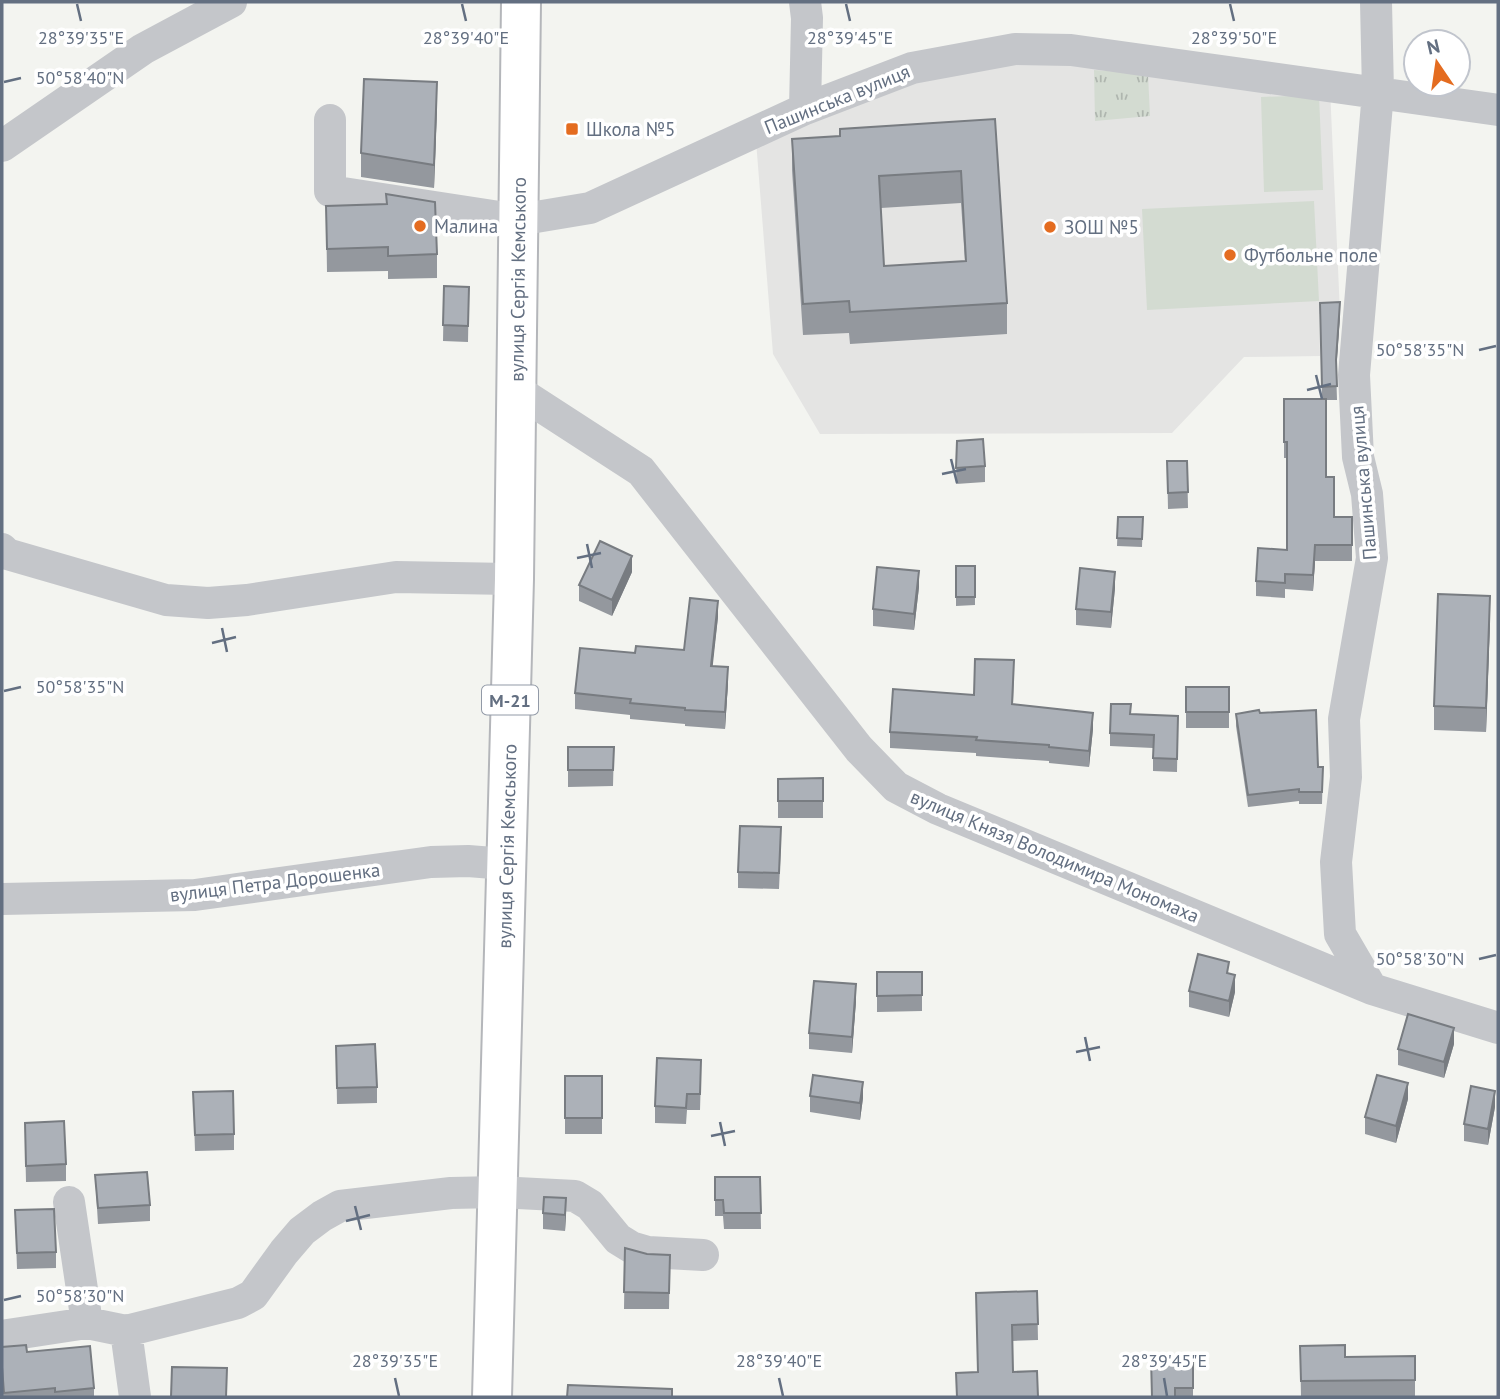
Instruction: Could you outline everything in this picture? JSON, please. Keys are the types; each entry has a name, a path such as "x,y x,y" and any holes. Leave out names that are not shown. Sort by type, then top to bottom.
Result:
{"highway":[{"name":"вулиця Сергія Кемського","path":"492,1397 514,579 521,2"}],"street":[{"path":"2,146 143,49 231,2"},
{"path":"805,2 805,109"},
{"path":"1376,2 1378,92"},
{"name":"Пашинська вулиця","path":"330,120 330,191 518,220 590,208 805,109 912,68 1015,49 1071,50 1498,110"},
{"name":"Пашинська вулиця","path":"1372,989 1340,934 1336,862 1346,778 1344,719 1372,558 1367,494 1358,457 1354,375 1378,92"},
{"name":"вулиця Князя Володимира Мономаха","path":"516,390 641,471 859,749 896,787 951,815 1372,989 1498,1028"},
{"path":"2,549 7,554 166,600 208,603 247,600 396,577 514,579"},
{"name":"вулиця Петра Дорошенка","path":"2,899 195,895 431,862 506,864"},
{"path":"2,1336 87,1323 126,1331 238,1303 253,1295 302,1231 340,1206 450,1193 498,1192 575,1196 590,1205 618,1239 631,1247 648,1252 703,1255"},
{"path":"69,1202 87,1323"},
{"path":"126,1331 135,1397"}],"shaded area":[{"name":"ЗОШ №5","path":"1019,55 1330,88 1340,313 1319,314 1320,356 1244,357 1172,433 820,434 773,354 756,141 910,73"}],"green space":[{"path":"1094,70 1148,74 1150,116 1095,121"},
{"path":"1319,95 1323,190 1264,192 1261,97"},
{"name":"Футбольне поле","path":"1314,201 1319,301 1147,310 1142,209"}],"building":[{"path":"364,79 437,82 434,165 361,153"},
{"path":"995,119 1007,303 850,312 849,301 803,304 792,139 840,136 840,129","holes":["961,171 966,261 884,266 879,176"]},
{"path":"386,194 435,202 437,254 388,256 388,247 327,249 326,206 387,204"},
{"path":"444,286 469,287 468,326 443,325"},
{"path":"1340,302 1337,386 1322,387 1320,303"},
{"path":"1284,399 1326,399 1326,477 1334,477 1334,517 1352,517 1352,545 1315,545 1313,575 1285,574 1285,583 1256,581 1258,548 1287,550 1287,442 1284,442"},
{"path":"983,439 985,466 956,468 957,441"},
{"path":"1167,461 1187,461 1188,492 1168,493"},
{"path":"1118,517 1143,517 1142,539 1117,538"},
{"path":"600,541 632,556 612,600 579,585"},
{"path":"956,566 975,566 975,597 956,597"},
{"path":"877,567 919,571 914,614 873,609"},
{"path":"1080,568 1115,572 1111,612 1076,609"},
{"path":"1438,594 1490,596 1486,708 1434,706"},
{"path":"690,598 718,601 711,666 728,667 725,712 685,710 630,703 631,699 575,693 580,648 635,653 636,646 684,650"},
{"path":"975,659 1014,660 1012,704 1093,713 1089,751 976,740 977,737 890,732 893,689 974,695"},
{"path":"1186,687 1229,687 1229,712 1186,712"},
{"path":"1111,704 1131,704 1130,714 1178,716 1177,759 1153,758 1154,735 1110,733"},
{"path":"1259,710 1260,713 1316,710 1318,767 1323,767 1322,792 1299,792 1299,789 1248,795 1236,714"},
{"path":"568,747 614,747 613,770 568,770"},
{"path":"823,778 823,801 778,801 778,779"},
{"path":"740,826 781,827 779,873 738,872"},
{"path":"1198,954 1229,962 1227,973 1235,975 1229,1001 1189,991"},
{"path":"877,972 922,972 922,995 877,996"},
{"path":"814,981 856,984 852,1037 809,1033"},
{"path":"1408,1014 1454,1028 1444,1062 1398,1049"},
{"path":"375,1044 377,1087 337,1088 336,1046"},
{"path":"657,1058 701,1060 700,1094 687,1094 686,1108 655,1106"},
{"path":"813,1075 863,1082 860,1103 810,1096"},
{"path":"1377,1075 1408,1083 1396,1126 1365,1117"},
{"path":"565,1076 602,1076 602,1118 565,1118"},
{"path":"1471,1086 1495,1091 1488,1129 1464,1124"},
{"path":"233,1091 234,1134 195,1135 193,1092"},
{"path":"64,1121 66,1164 26,1166 25,1123"},
{"path":"147,1172 150,1205 98,1208 95,1175"},
{"path":"715,1177 760,1177 761,1213 724,1213 723,1200 715,1200"},
{"path":"544,1197 566,1198 565,1215 543,1213"},
{"path":"54,1209 56,1252 17,1253 15,1210"},
{"path":"625,1248 647,1254 670,1255 669,1293 624,1292"},
{"path":"1037,1291 1038,1324 1012,1325 1013,1372 1037,1371 1038,1397 957,1397 956,1373 978,1372 976,1293"},
{"path":"26,1345 27,1352 90,1346 94,1388 55,1392 55,1388 4,1393 2,1347"},
{"path":"1345,1345 1345,1357 1415,1356 1415,1380 1301,1381 1300,1346"},
{"path":"1193,1357 1193,1388 1175,1388 1175,1397 1152,1397 1151,1358"},
{"path":"172,1367 227,1368 226,1397 171,1397"},
{"path":"568,1385 672,1389 672,1397 567,1397"}],"place":[{"name":"Школа №5","path":"572,129"},
{"name":"Малина","path":"420,226"},
{"name":"ЗОШ №5","path":"1050,227"},
{"name":"Футбольне поле","path":"1230,255"}]}
